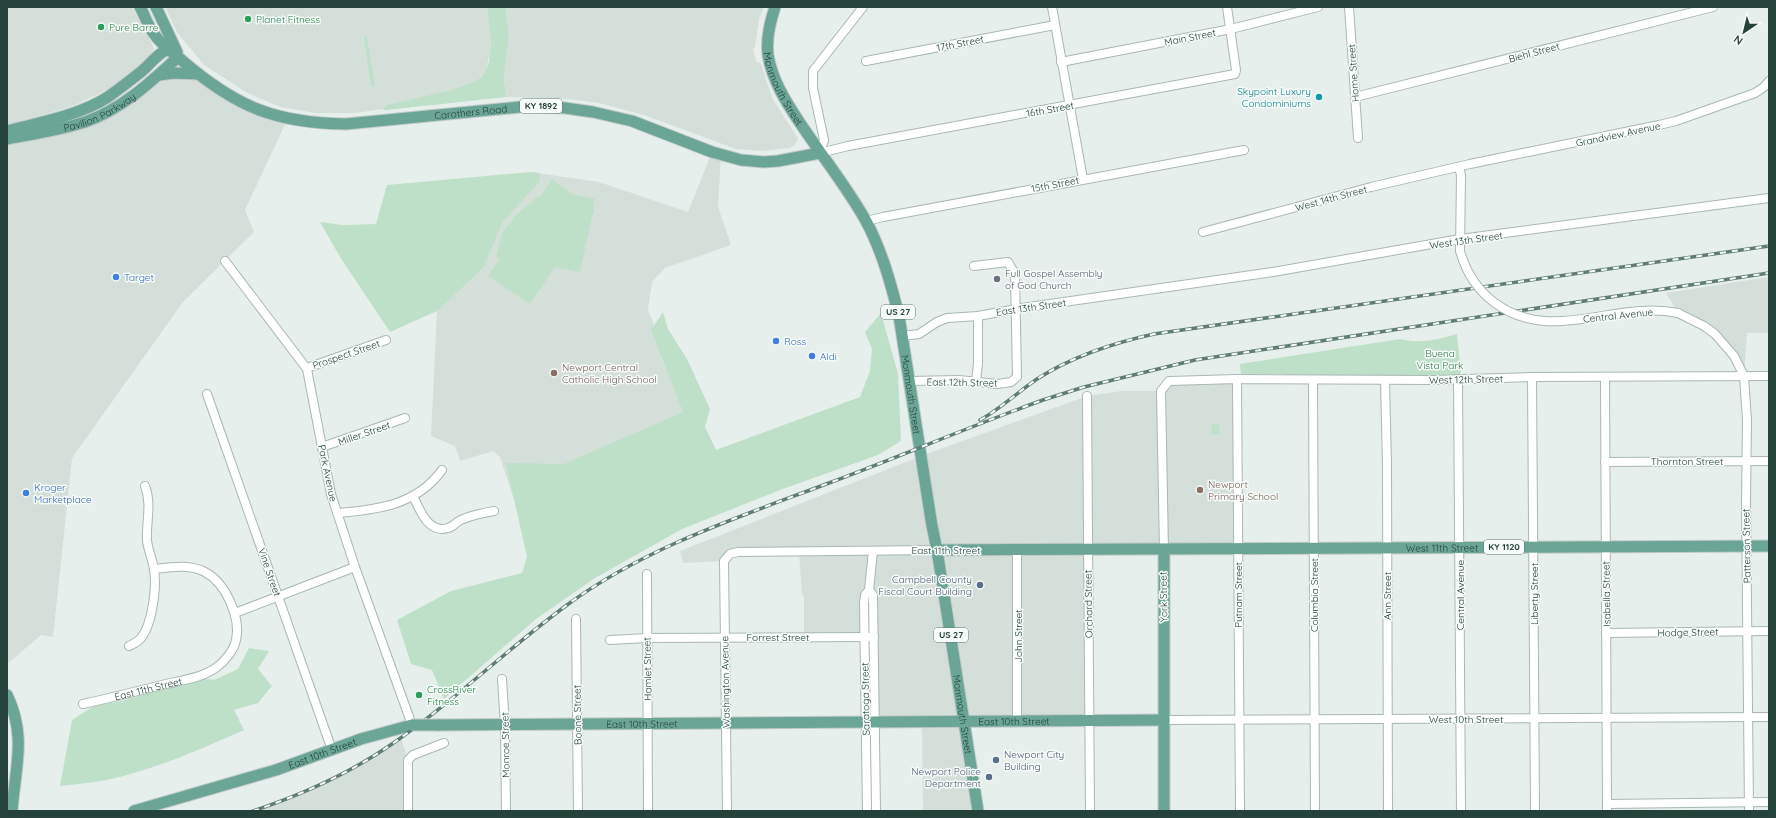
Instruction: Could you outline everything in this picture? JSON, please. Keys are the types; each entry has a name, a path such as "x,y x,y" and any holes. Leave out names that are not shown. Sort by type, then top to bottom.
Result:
{"main road":[{"name":"KY 1892","path":"140,7 154,34 174,51"},
{"name":"KY 1892","path":"156,7 174,51"},
{"name":"Monmouth Street","path":"774,7 769,25 768,41 768,54 772,73 785,98 866,221 886,271 899,316 978,811"},
{"name":"Carothers Road","path":"174,51 198,74 234,99 270,115 316,123 346,124 530,106 565,108 593,112 632,121 712,152 741,160 764,162 778,161 820,153"},
{"name":"Pavilion Parkway","path":"7,139 87,122 123,103 157,76 174,51"},
{"name":"Pavilion Parkway","path":"7,131 72,114 95,103 115,92 140,72 160,53 174,51"},
{"path":"157,76 174,73 198,74"},
{"name":"West 11th Street","path":"1164,550 1769,546"},
{"name":"East 11th Street","path":"937,550 1164,550"},
{"name":"York Street","path":"1164,550 1164,811"},
{"path":"7,695 16,718 19,735 18,771 12,811"},
{"name":"East 10th Street","path":"134,811 276,770 361,739 412,725 505,726 577,724 1164,720"}],"street":[{"path":"820,153 824,140 813,88 813,71 863,7"},
{"path":"1052,7 1083,179"},
{"path":"1227,7 1231,29"},
{"name":"Main Street","path":"1061,62 1231,29 1318,7"},
{"name":"Home Street","path":"1349,7 1358,138"},
{"name":"Biehl Street","path":"1355,97 1713,7"},
{"name":"17th Street","path":"866,61 1055,25"},
{"name":"16th Street","path":"820,153 848,146 1235,74 1236,70 1231,29"},
{"name":"Grandview Avenue","path":"1459,167 1659,126 1716,107 1754,92 1769,81"},
{"path":"1760,89 1769,93"},
{"name":"15th Street","path":"866,221 1083,179 1244,150"},
{"name":"West 14th Street","path":"1203,232 1371,187 1459,167"},
{"name":"Central Avenue","path":"1459,167 1461,175 1460,251 1469,274 1488,298 1499,306 1522,318 1545,322 1638,310 1664,310 1678,313"},
{"name":"West 13th Street","path":"1164,288 1286,270 1460,240 1769,198"},
{"name":"Park Avenue","path":"225,261 307,368 331,494 355,567 412,725"},
{"path":"974,266 1008,262 1015,274 1017,309"},
{"name":"East 13th Street","path":"902,336 919,334 937,322 947,318 978,316 1164,288"},
{"name":"East 12th Street","path":"909,381 976,382 998,384 1015,380 1018,374 1017,309"},
{"name":"Patterson Street","path":"1678,313 1704,326 1715,334 1734,356 1744,376 1747,420 1746,546 1749,811"},
{"path":"976,382 978,364 978,316"},
{"name":"Prospect Street","path":"307,368 386,340"},
{"name":"West 12th Street","path":"1165,384 1169,381 1237,379 1385,380 1532,377 1769,376"},
{"name":"Liberty Street","path":"1532,377 1535,811"},
{"name":"Isabella Street","path":"1605,377 1607,808"},
{"name":"Putnam Street","path":"1237,379 1240,811"},
{"name":"Central Avenue","path":"1458,379 1461,811"},
{"name":"Columbia Street","path":"1313,380 1315,811"},
{"name":"Ann Street","path":"1385,380 1388,811"},
{"name":"York Street","path":"1164,550 1161,391 1165,384"},
{"name":"Vine Street","path":"207,394 332,750"},
{"name":"Orchard Street","path":"1087,396 1090,811"},
{"name":"Miller Street","path":"322,447 405,418"},
{"name":"Thornton Street","path":"1605,462 1769,461"},
{"path":"337,513 369,511 407,500 435,480 442,470"},
{"path":"128,646 137,642 146,630 154,602 154,569 147,543 150,502 145,486"},
{"path":"413,496 426,521 433,527 440,529 449,528 460,520 494,511"},
{"name":"East 11th Street","path":"730,554 738,552 937,550"},
{"name":"John Street","path":"1017,721 1018,550"},
{"name":"Saratoga Street","path":"867,811 874,637 874,595 870,590 871,565 874,551"},
{"name":"Washington Avenue","path":"728,811 725,724 724,561 730,554"},
{"path":"154,569 181,566 193,568 206,573 217,581 227,596 235,614 355,567"},
{"name":"Hamlet Street","path":"647,574 648,811"},
{"name":"Saratoga Street","path":"870,590 865,595 864,637 876,811"},
{"name":"East 11th Street","path":"83,704 203,675 213,670 229,655 236,640 237,623 235,614"},
{"name":"Boone Street","path":"576,619 578,811"},
{"name":"Hodge Street","path":"1606,633 1769,631"},
{"name":"Forrest Street","path":"610,640 647,638 874,637"},
{"name":"Monroe Street","path":"502,679 505,726 506,811"},
{"name":"West 10th Street","path":"1164,720 1769,717"},
{"path":"408,811 408,760 413,755 444,744"},
{"path":"1607,808 1769,802"}],"shaded area":[{"path":"7,7 132,7 154,48 149,58 111,88 75,105 7,126"},
{"path":"165,7 487,7 491,40 490,53 486,69 476,86 477,100 355,113 315,113 281,107 249,94 204,65 177,32"},
{"path":"506,7 764,7 759,19 755,47 753,49 756,61 761,64 773,100 798,138 797,141 794,146 789,148 762,151 736,149 644,115 599,103 568,99 506,97 504,77 509,38"},
{"path":"178,57 216,88 288,118 245,210 254,232 183,302 72,458 53,637 41,635 7,664 7,139 101,115"},
{"name":"Newport Central Catholic High School","path":"712,152 721,155 718,207 731,245 665,268 652,282 648,310 726,498 548,604 500,457 493,451 460,461 455,446 431,436 437,311 530,172 599,182 688,212"},
{"path":"1769,277 1769,333 1747,333 1744,376 1727,346 1678,313 1666,293"},
{"path":"1237,379 1238,549 1087,550 1089,721 965,721 978,811 923,811 922,721 866,722 864,637 804,637 804,597 802,594 799,552 738,552 724,561 683,563 680,551 921,456 1087,396 1122,391 1161,391 1165,384"},
{"path":"401,738 408,760 408,811 254,811 302,793 336,777 367,760"}],"green space":[{"path":"487,7 506,7 509,38 504,77 506,97 383,109 387,105 452,90 474,82 482,77 489,62 491,40"},
{"path":"365,36 367,37 375,85 373,87 371,86 364,39"},
{"path":"530,172 540,173 540,181 502,223 484,267 437,311 390,332 340,257 320,222 343,225 376,224 387,185"},
{"path":"552,179 572,194 595,199 593,209 595,210 592,216 580,272 555,267 530,304 488,276 500,258 496,257 502,233 515,216 537,197 541,196"},
{"path":"663,312 668,329 687,359 710,409 705,427 716,450 860,397 870,371 872,349 865,332 881,313 898,374 901,441 878,455 780,490 682,529 595,578 536,619 444,699 432,670 411,664 397,620 451,591 522,573 527,557 506,463 564,464 683,412 651,330"},
{"name":"Buena Vista Park","path":"1457,334 1461,374 1451,378 1423,377 1420,375 1400,375 1396,378 1374,378 1371,375 1289,377 1283,374 1241,374 1240,364 1400,339 1428,341"},
{"path":"1219,423 1220,434 1212,435 1211,424"},
{"path":"249,648 269,651 258,669 272,686 258,703 234,710 244,730 193,752 141,771 106,780 60,786 72,720 94,706 122,701 197,677 214,680 238,669"},
{"path":"871,734 873,811 869,811"}],"railway":[{"path":"980,420 995,411 1037,379 1079,357 1108,346 1154,334 1769,246"},
{"path":"253,811 289,798 341,775 389,746 435,712 544,622 597,584 629,566 727,521 856,473 1043,400 1084,387 1195,360 1769,273"}],"place":[{"name":"Planet Fitness","path":"248,19"},
{"name":"Pure Barre","path":"101,27"},
{"name":"Skypoint Luxury Condominiums","path":"1319,97"},
{"name":"Target","path":"116,277"},
{"name":"Full Gospel Assembly of God Church","path":"997,279"},
{"name":"Ross","path":"776,341"},
{"name":"Aldi","path":"812,356"},
{"name":"Newport Central Catholic High School","path":"554,373"},
{"name":"Newport Primary School","path":"1200,490"},
{"name":"Kroger Marketplace","path":"26,493"},
{"name":"Campbell County Fiscal Court Building","path":"980,585"},
{"name":"CrossRiver Fitness","path":"419,695"},
{"name":"Newport City Building","path":"996,760"},
{"name":"Newport Police Department","path":"989,777"}]}
